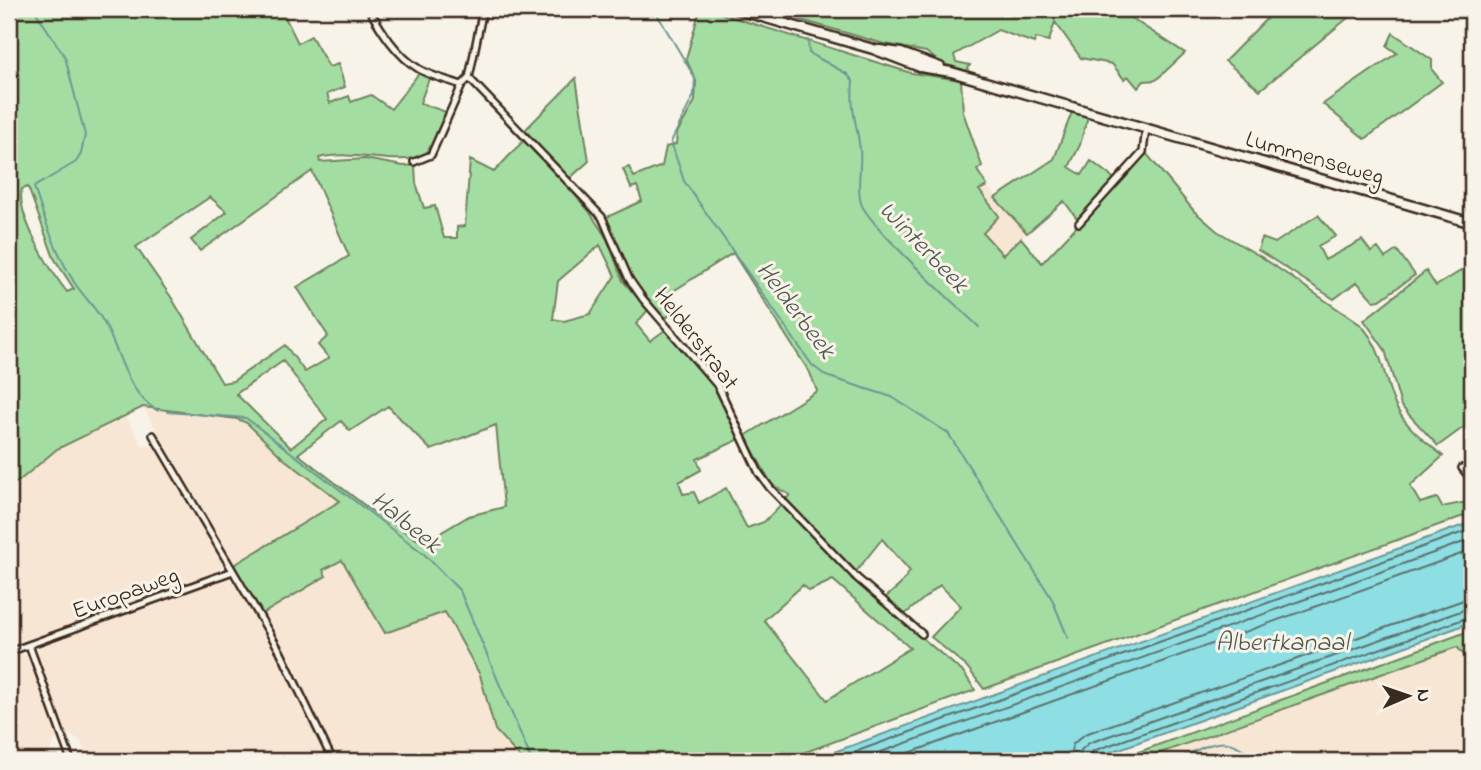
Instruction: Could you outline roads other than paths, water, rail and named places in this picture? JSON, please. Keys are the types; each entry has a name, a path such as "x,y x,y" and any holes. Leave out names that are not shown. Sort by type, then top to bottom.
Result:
{"main road":[{"name":"Lummenseweg","path":"735,9 873,49 901,53 948,71 1472,223"}],"street":[{"path":"369,9 398,51 410,63 422,71 462,85"},
{"path":"414,162 431,155 462,85 469,78 483,9"},
{"name":"Helderstraat","path":"469,78 601,217 629,279 642,299 718,386 759,473 770,488 857,578 922,634"},
{"path":"1079,223 1143,152 1146,128"},
{"path":"153,435 299,685 333,761"},
{"path":"1462,468 1472,480"},
{"name":"Europaweg","path":"9,652 233,571"},
{"path":"29,645 70,758"}],"water":[{"name":"Albertkanaal","path":"1472,522 1472,622 1429,638 1086,761 809,761"}],"waterway":[{"name":"Halbeek","path":"34,9 65,57 85,135 81,154 76,162 34,187 51,236 68,271 103,321 138,393 158,411"},
{"name":"Helderbeek","path":"654,9 695,78 694,95 671,142 684,181 812,365 826,376 892,397 948,433 1052,599 1068,638"},
{"name":"Winterbeek","path":"794,9 801,20"},
{"name":"Winterbeek","path":"808,40 809,53 847,74 853,81 853,109 860,156 860,197 867,214 914,265 979,327"},
{"name":"Halbeek","path":"167,412 246,418 424,554 460,591 532,761"},
{"name":"Helderbeek","path":"1172,761 1216,743 1235,745 1257,761"}]}
